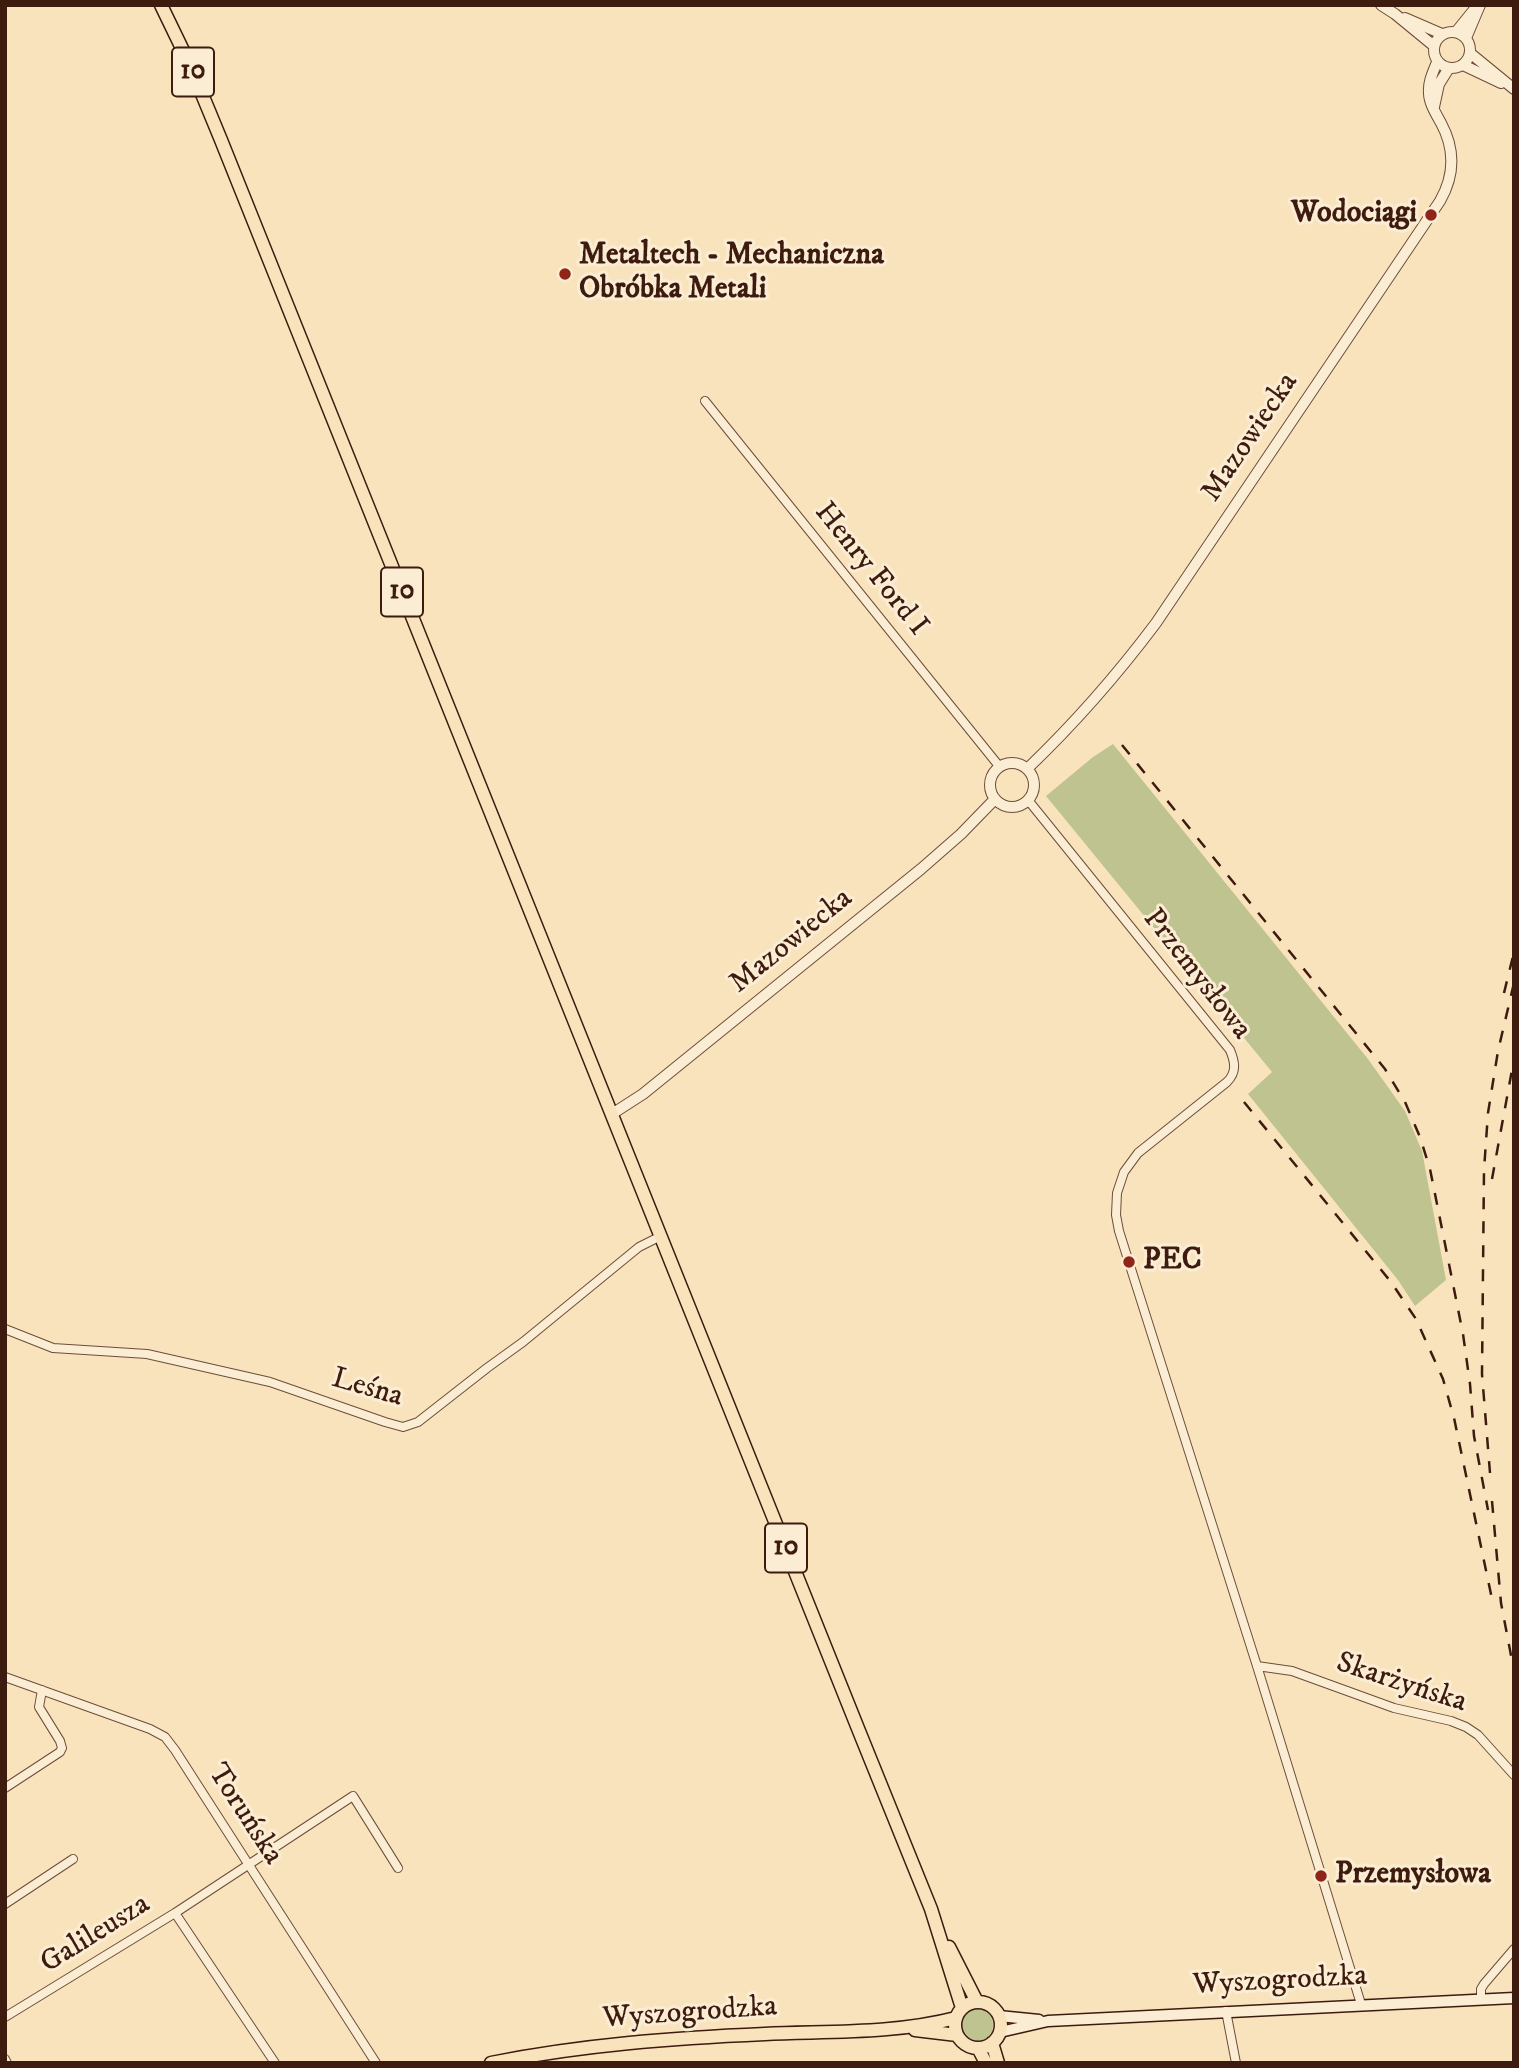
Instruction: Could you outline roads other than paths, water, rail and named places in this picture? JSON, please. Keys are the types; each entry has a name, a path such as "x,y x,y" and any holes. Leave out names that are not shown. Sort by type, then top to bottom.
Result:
{"main road":[{"name":"10","path":"161,5 190,65 221,140 931,1909 977,2002"},
{"name":"10","path":"931,1909 959,2013 955,2028 957,2035"},
{"name":"Wyszogrodzka","path":"999,2016 1048,2021 1514,1998"},
{"path":"959,2013 977,2002 989,2005 999,2016 996,2037 998,2063"},
{"name":"Wyszogrodzka","path":"894,2028 959,2013"},
{"name":"Wyszogrodzka","path":"996,2037 1048,2021"},
{"name":"Wyszogrodzka","path":"491,2063 559,2051 687,2037 894,2028 957,2035"},
{"path":"957,2035 964,2044 978,2048 986,2063"},
{"path":"978,2048 996,2037"}],"street":[{"path":"1381,5 1434,46"},
{"path":"1456,32 1479,5"},
{"path":"1466,38 1479,5"},
{"path":"1395,14 1442,34 1456,32 1466,38 1470,53 1463,65"},
{"path":"1442,34 1434,46 1437,61 1448,68 1463,65 1512,88"},
{"path":"1470,53 1512,88"},
{"name":"Mazowiecka","path":"1027,769 1065,733 1156,623 1440,201 1449,182 1452,158 1448,138 1429,97 1437,61"},
{"path":"1434,107 1441,79 1448,68"},
{"name":"Henry Ford I","path":"705,401 999,766"},
{"path":"1011,763 1017,763 1027,769 1034,785 1028,800 1022,805 1001,805 989,786 990,778 999,766 1011,763"},
{"name":"Mazowiecka","path":"612,1114 643,1094 920,869 961,834 995,799"},
{"name":"Przemysłowa","path":"1028,800 1230,1050 1235,1061 1233,1076 1227,1082 1138,1153 1124,1172 1116,1193 1116,1216 1361,2004"},
{"name":"Leśna","path":"5,1329 53,1348 147,1354 270,1382 403,1427 418,1423 639,1247 661,1236"},
{"name":"Skarżyńska","path":"1257,1666 1292,1671 1394,1708 1466,1727 1478,1735 1514,1775"},
{"name":"Toruńska","path":"5,1677 150,1729 165,1737 250,1864 376,2063"},
{"path":"5,1788 60,1752 60,1741 39,1707 43,1690"},
{"path":"250,1864 353,1796 398,1868"},
{"path":"5,1905 74,1859"},
{"name":"Galileusza","path":"5,2017 250,1864"},
{"path":"175,1913 275,2063"},
{"path":"1481,1999 1484,1984 1514,1949"},
{"path":"1226,2011 1236,2063"}],"railway":[{"path":"1122,745 1385,1069 1405,1102 1430,1169 1463,1334 1474,1436 1488,1510"},
{"path":"1504,993 1514,952"},
{"path":"1490,1473 1482,1374 1484,1170 1488,1113 1498,1051 1514,983"},
{"path":"1492,1179 1514,1059"},
{"path":"1244,1102 1391,1282 1416,1319 1443,1379 1454,1418 1492,1599"},
{"path":"1492,1501 1501,1603 1514,1671"}],"place":[{"name":"Wodociągi","path":"1431,215"},
{"name":"Metaltech - Mechaniczna Obróbka Metali","path":"565,274"},
{"name":"PEC","path":"1129,1262"},
{"name":"Przemysłowa","path":"1321,1876"}]}
